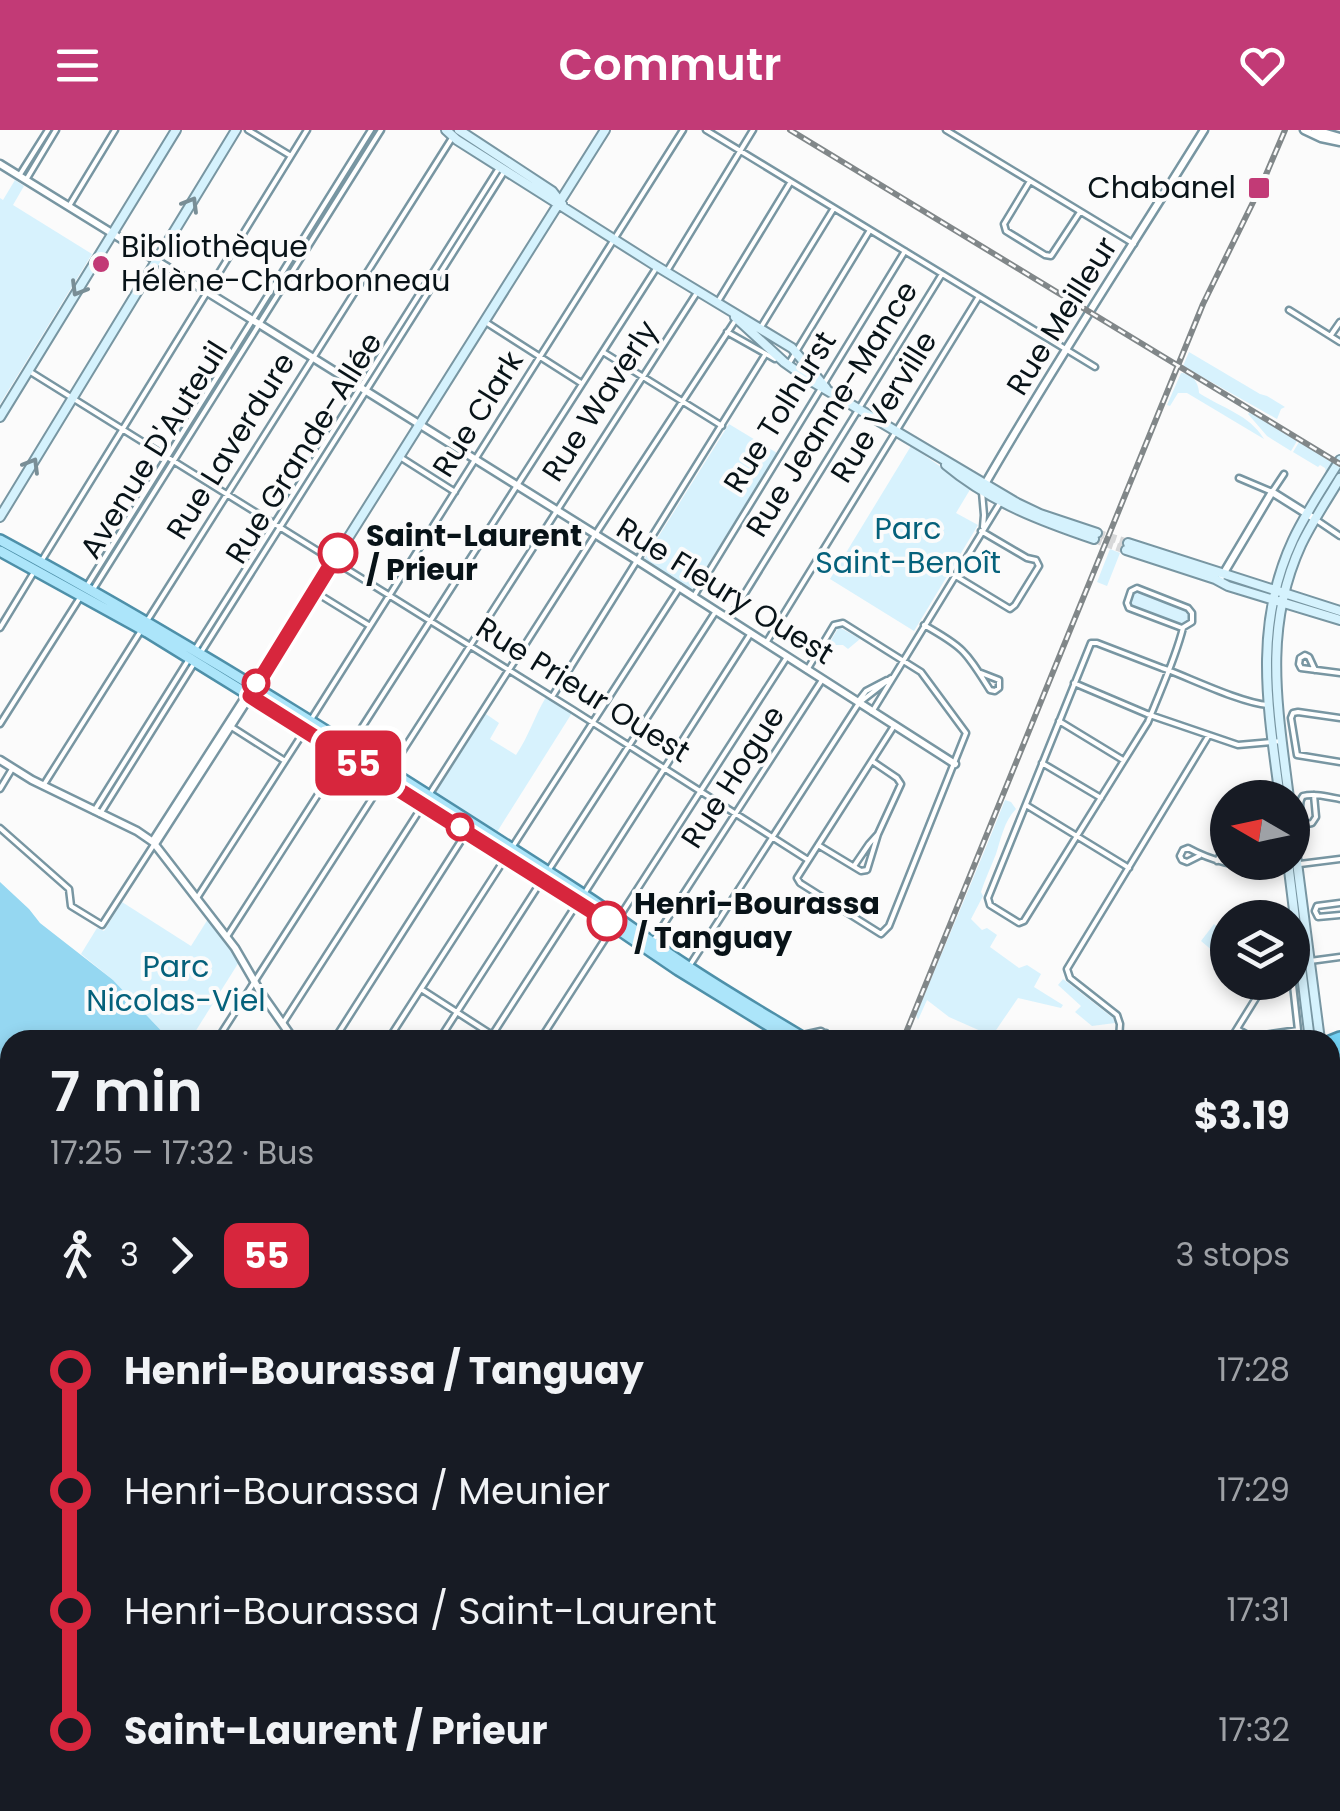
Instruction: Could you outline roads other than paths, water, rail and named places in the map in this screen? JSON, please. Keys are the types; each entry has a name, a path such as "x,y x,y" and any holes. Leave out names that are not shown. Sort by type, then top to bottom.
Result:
{"main road":[{"path":"0,416 176,130"},
{"path":"0,517 236,130"},
{"path":"252,689 562,204 605,130"},
{"path":"454,132 614,240 719,304 758,332 786,363 932,452 958,475 1096,536 1030,517 1001,502 984,487"},
{"path":"758,332 796,350 824,386"},
{"path":"1285,780 1268,705 1266,650 1279,597 1311,516 1340,460"},
{"path":"1311,516 1340,478"},
{"path":"0,540 38,566"},
{"path":"1128,547 1340,620"},
{"path":"0,551 87,591 252,689 581,898 686,970 786,1030"},
{"path":"1279,597 1340,611"},
{"path":"1279,597 1275,659 1279,780"},
{"path":"1293,880 1309,1030"},
{"path":"1310,962 1319,1030"}],"street":[{"path":"22,178 48,130"},
{"path":"22,178 56,130"},
{"path":"69,206 116,130"},
{"path":"248,130 290,156"},
{"path":"0,628 307,130"},
{"name":"Avenue D'Auteuil","path":"0,724 174,460 371,130"},
{"name":"Avenue D'Auteuil","path":"87,591 168,456 380,130"},
{"name":"Rue Clark","path":"197,898 683,130"},
{"path":"706,130 1095,367"},
{"path":"666,272 753,130"},
{"path":"946,130 1134,244"},
{"name":"Rue Meilleur","path":"981,531 984,487 1204,130"},
{"path":"1304,130 1321,138 1340,139"},
{"path":"1315,130 1340,139"},
{"name":"Rue Laverdure","path":"43,786 454,132"},
{"name":"Rue Fleury Ouest","path":"0,164 680,587 955,764"},
{"name":"Rue Grande-Allée","path":"97,812 504,165"},
{"path":"1030,181 1004,226 1020,240 1052,256 1080,212"},
{"path":"719,304 791,182"},
{"path":"758,332 834,208"},
{"path":"727,332 786,363 870,230"},
{"name":"Rue Tolhurst","path":"694,596 906,252"},
{"path":"226,937 657,266"},
{"name":"Rue Jeanne-Mance","path":"729,620 942,274"},
{"name":"Rue Waverly","path":"224,1030 698,291"},
{"name":"Rue Verville","path":"766,643 979,296"},
{"path":"1289,310 1340,342"},
{"path":"283,1024 738,317"},
{"path":"484,321 581,383"},
{"path":"1331,336 1340,322"},
{"path":"602,352 722,426"},
{"path":"552,697 765,355"},
{"name":"Rue Prieur Ouest","path":"29,370 808,860"},
{"path":"399,456 455,492"},
{"path":"1222,578 1284,474"},
{"path":"1239,478 1272,492 1340,536"},
{"path":"872,712 1001,502"},
{"path":"954,575 1010,608 1016,606 1032,580 1039,562 981,531"},
{"path":"394,1030 680,587"},
{"path":"1183,628 1129,608 1131,591 1137,588 1189,608 1192,613 1192,620 1183,628 1168,670 1151,716 1024,922 1019,923 990,905 988,898 1092,643 1168,670 1260,704 1268,705"},
{"path":"314,591 370,626"},
{"path":"445,1030 716,610"},
{"path":"807,670 839,622 925,676 966,735 884,933 876,932 799,882 798,876 894,726"},
{"path":"924,625 952,640 981,673"},
{"path":"496,1030 751,634"},
{"path":"547,1030 787,657"},
{"path":"1314,670 1340,674"},
{"path":"686,970 859,703 891,678"},
{"name":"Rue Hogue","path":"650,945 822,680"},
{"path":"1074,682 1151,716 1242,746 1277,742"},
{"path":"0,828 69,889 72,907 103,924 252,689"},
{"path":"1340,718 1294,713 1291,718 1296,754 1340,762"},
{"path":"1059,721 1124,761"},
{"path":"228,726 285,761"},
{"path":"1120,1030 1118,1016 1070,978 1067,970 1209,735"},
{"path":"0,760 154,844 226,937 287,1030"},
{"path":"818,845 863,872 867,870 901,783 872,762"},
{"path":"1042,763 1101,798"},
{"path":"0,790 12,769"},
{"path":"1314,795 1315,820 1306,824 1300,800 1305,794 1314,795 1340,799"},
{"path":"1026,805 1128,868"},
{"path":"340,1030 470,827"},
{"path":"854,867 878,834"},
{"path":"1199,856 1210,859"},
{"path":"1310,862 1340,859"},
{"path":"1340,903 1317,906 1314,910 1318,917 1340,915"},
{"path":"1310,962 1340,958"},
{"path":"421,989 480,1030"},
{"path":"1237,1029 1255,1000"},
{"path":"1295,1000 1298,1030"}],"water":[{"path":"0,882 40,923 113,980 160,1030 0,1030"}],"tunnel":[{"path":"1097,533 1128,543"},
{"path":"1094,539 1126,550"}],"railway":[{"path":"790,130 1340,464"},
{"path":"907,1030 1203,304 1285,130"}],"place":[{"name":"Chabanel","path":"1259,188"},
{"name":"Bibliothèque Hélène-Charbonneau","path":"101,264"},
{"name":"Saint-Laurent / Prieur","path":"338,553"},
{"name":"Henri-Bourassa / Tanguay","path":"607,921"}],"park label":[{"name":"Parc Saint-Benoît","path":"908,546"},
{"name":"Parc Nicolas-Viel","path":"176,984"}]}
